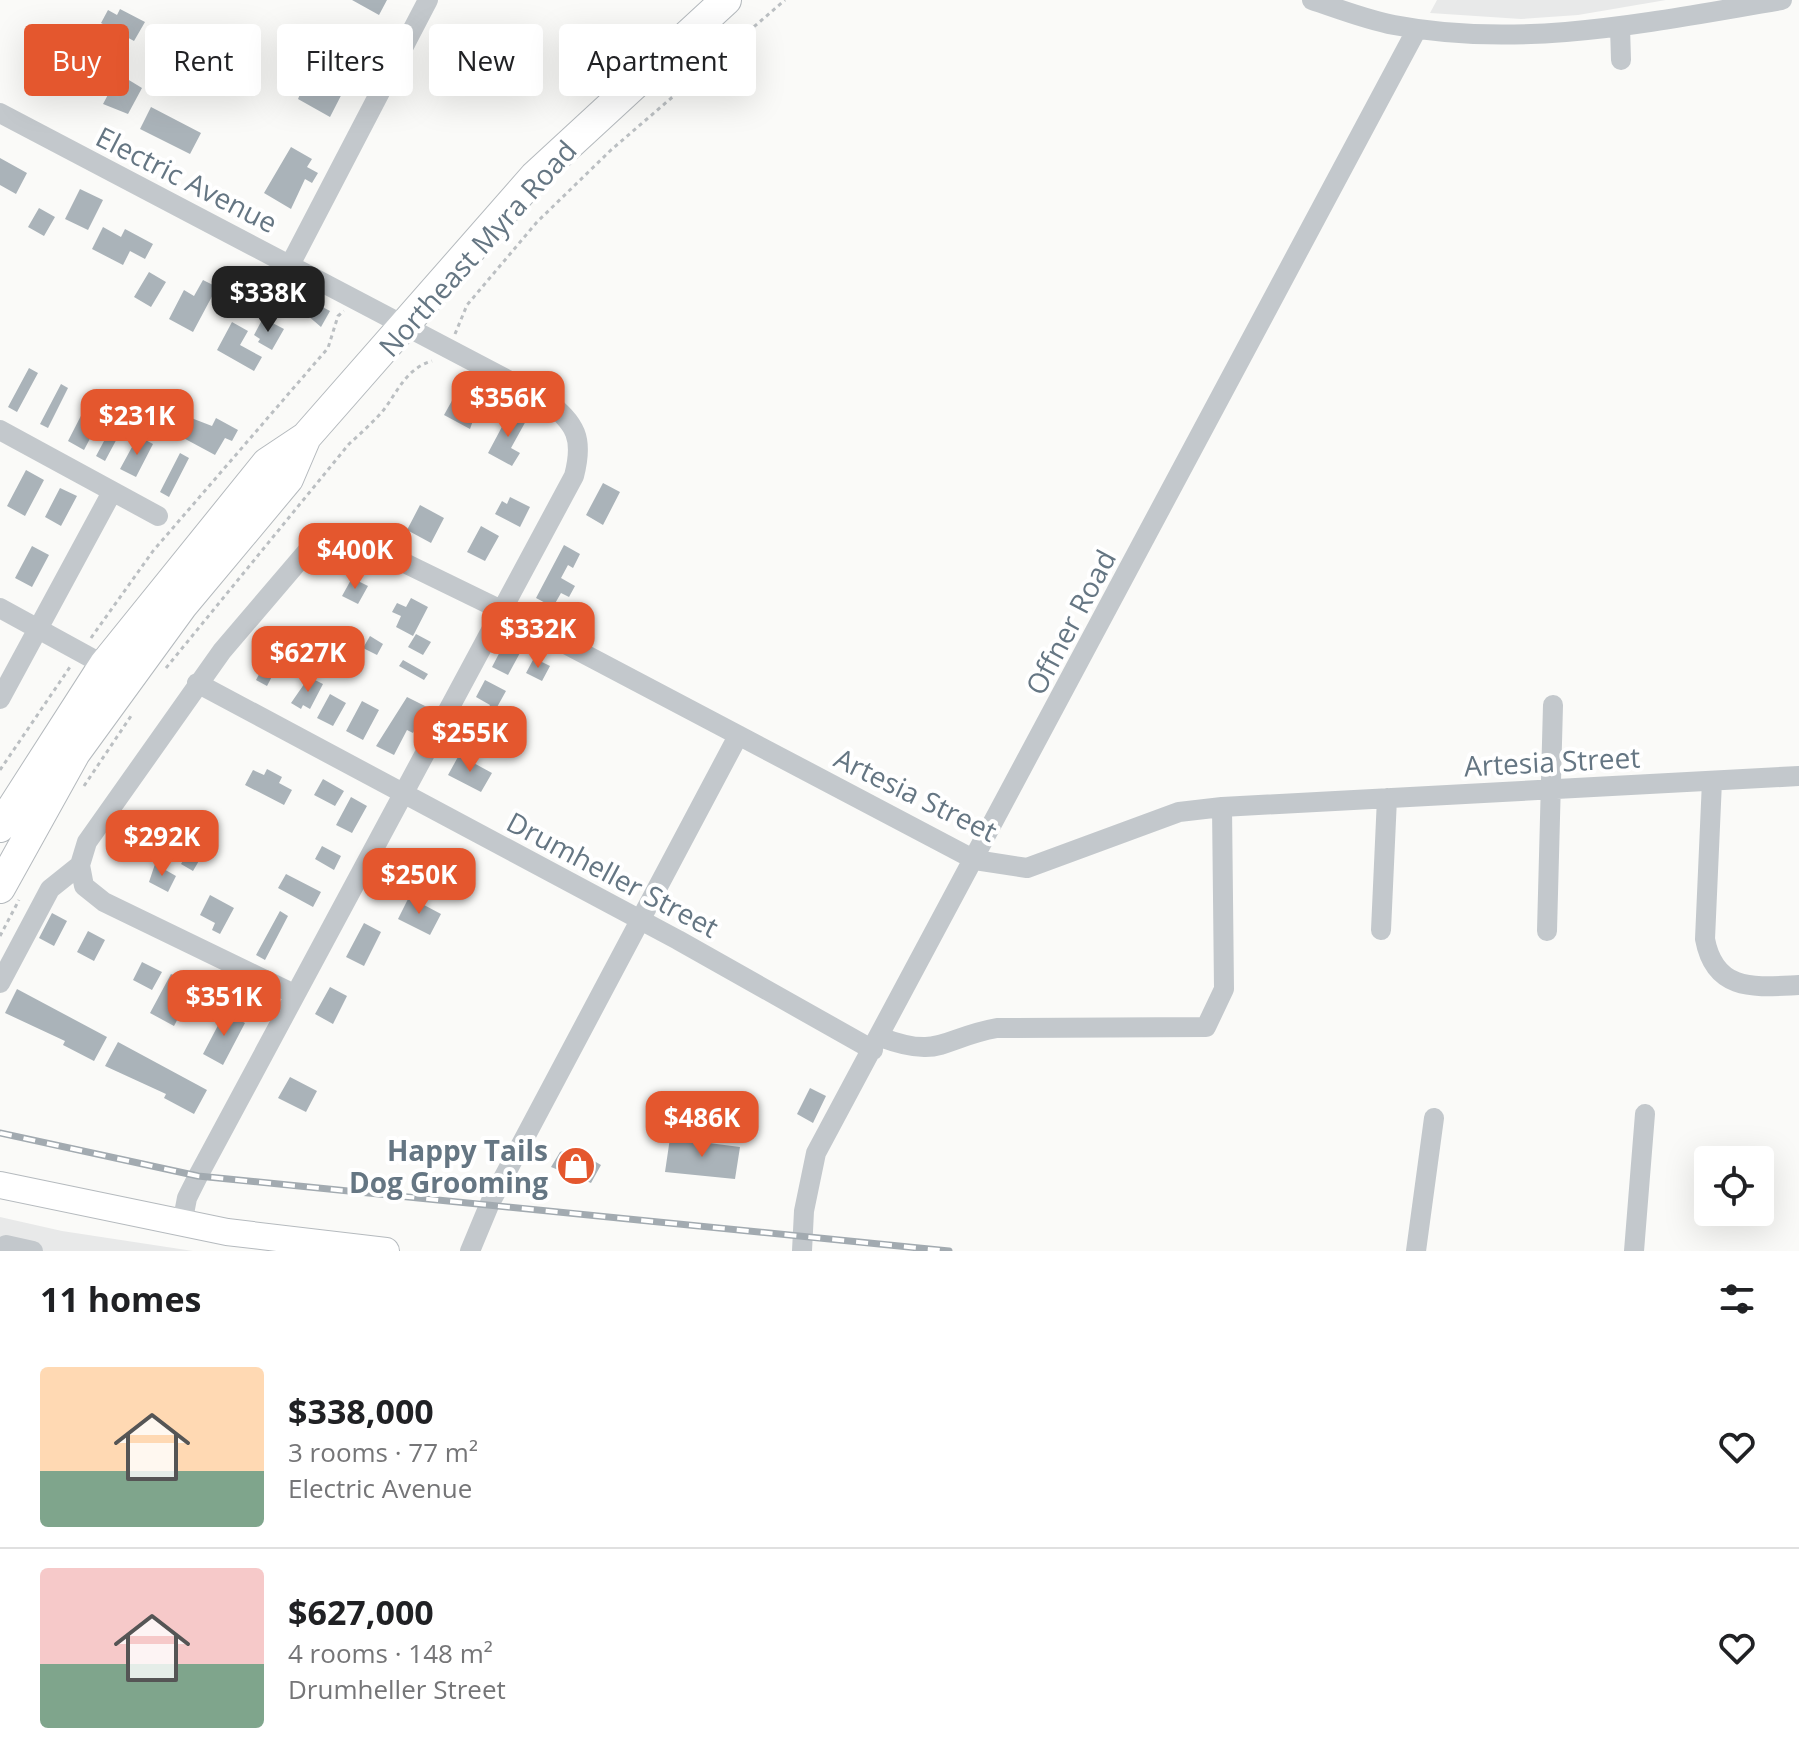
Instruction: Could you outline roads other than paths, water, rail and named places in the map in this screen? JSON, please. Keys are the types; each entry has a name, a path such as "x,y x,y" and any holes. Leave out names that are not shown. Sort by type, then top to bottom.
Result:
{"highway":[{"name":"Northeast Myra Road","path":"0,827 92,658 267,463 306,437 535,176 726,0"},
{"name":"Northeast Myra Road","path":"13,888 75,753 182,606 288,479 306,437"}],"main road":[{"path":"0,1185 182,1224 274,1239 386,1251"}],"street":[{"path":"291,263 428,0"},
{"path":"1312,0 1392,25 1499,34 1620,27 1782,0"},
{"path":"1620,27 1621,60"},
{"name":"Offner Road","path":"802,1251 804,1211 816,1153 1417,29"},
{"name":"Electric Avenue","path":"0,113 254,248 291,263 358,298 546,400 569,419 581,450 574,476 499,609"},
{"path":"0,430 158,516"},
{"path":"0,699 112,492"},
{"name":"Artesia Street","path":"197,683 321,535 343,533 499,609 975,860 1027,868 1179,812 1222,807 1799,776"},
{"path":"0,608 92,658"},
{"path":"182,1224 187,1198 499,609"},
{"path":"197,683 87,842 80,865 84,886 104,902 294,994"},
{"name":"Drumheller Street","path":"197,683 640,921 877,1043 913,1049 935,1048 976,1032 997,1028 1206,1027 1224,989 1222,807"},
{"path":"1547,931 1553,705"},
{"path":"470,1251 490,1203 738,736"},
{"path":"1712,781 1705,939 1708,954 1726,977 1744,986 1799,985"},
{"path":"1381,930 1387,798"},
{"path":"0,983 50,889 80,865"},
{"path":"1634,1251 1645,1114"},
{"path":"1416,1251 1434,1118"},
{"path":"6,1245 33,1251"}],"railway":[{"path":"0,1133 198,1176 949,1251"}],"place":[{"name":"Happy Tails Dog Grooming","path":"576,1166"}]}
